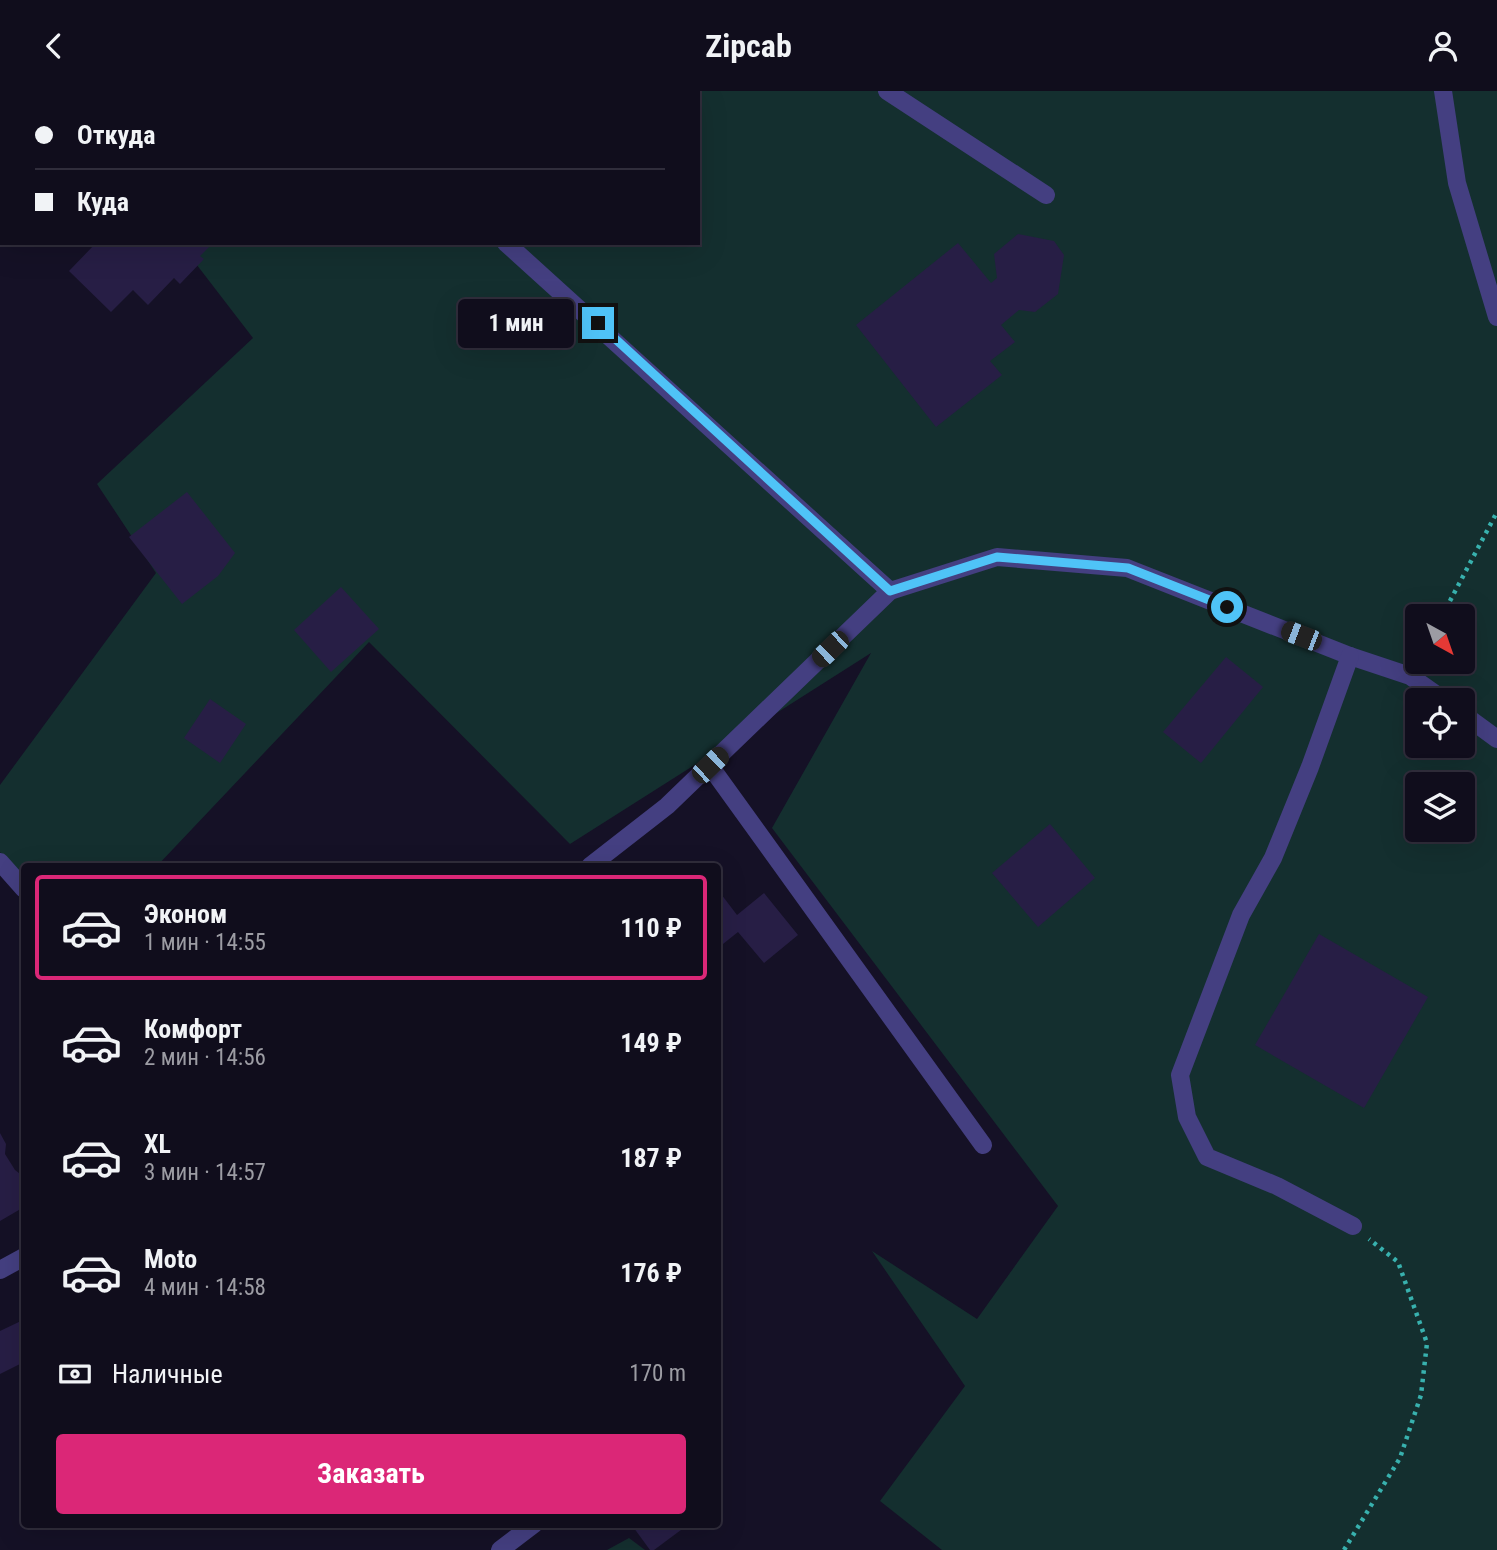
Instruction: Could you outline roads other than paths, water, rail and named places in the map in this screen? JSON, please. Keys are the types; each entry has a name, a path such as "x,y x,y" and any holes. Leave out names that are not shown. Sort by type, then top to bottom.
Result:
{"street":[{"path":"887,91 1046,195"},
{"path":"1443,91 1457,183 1497,317"},
{"path":"508,245 890,591"},
{"path":"594,863 667,806 890,591 997,557 1128,568 1350,656 1410,676 1427,688"},
{"path":"1350,656 1310,767 1273,858 1241,915 1180,1075 1187,1117 1207,1157 1277,1186 1353,1226"},
{"path":"1475,723 1497,739"},
{"path":"710,765 983,1145"},
{"path":"0,862 21,886"},
{"path":"0,1270 21,1259"},
{"path":"499,1550 529,1528"}]}
